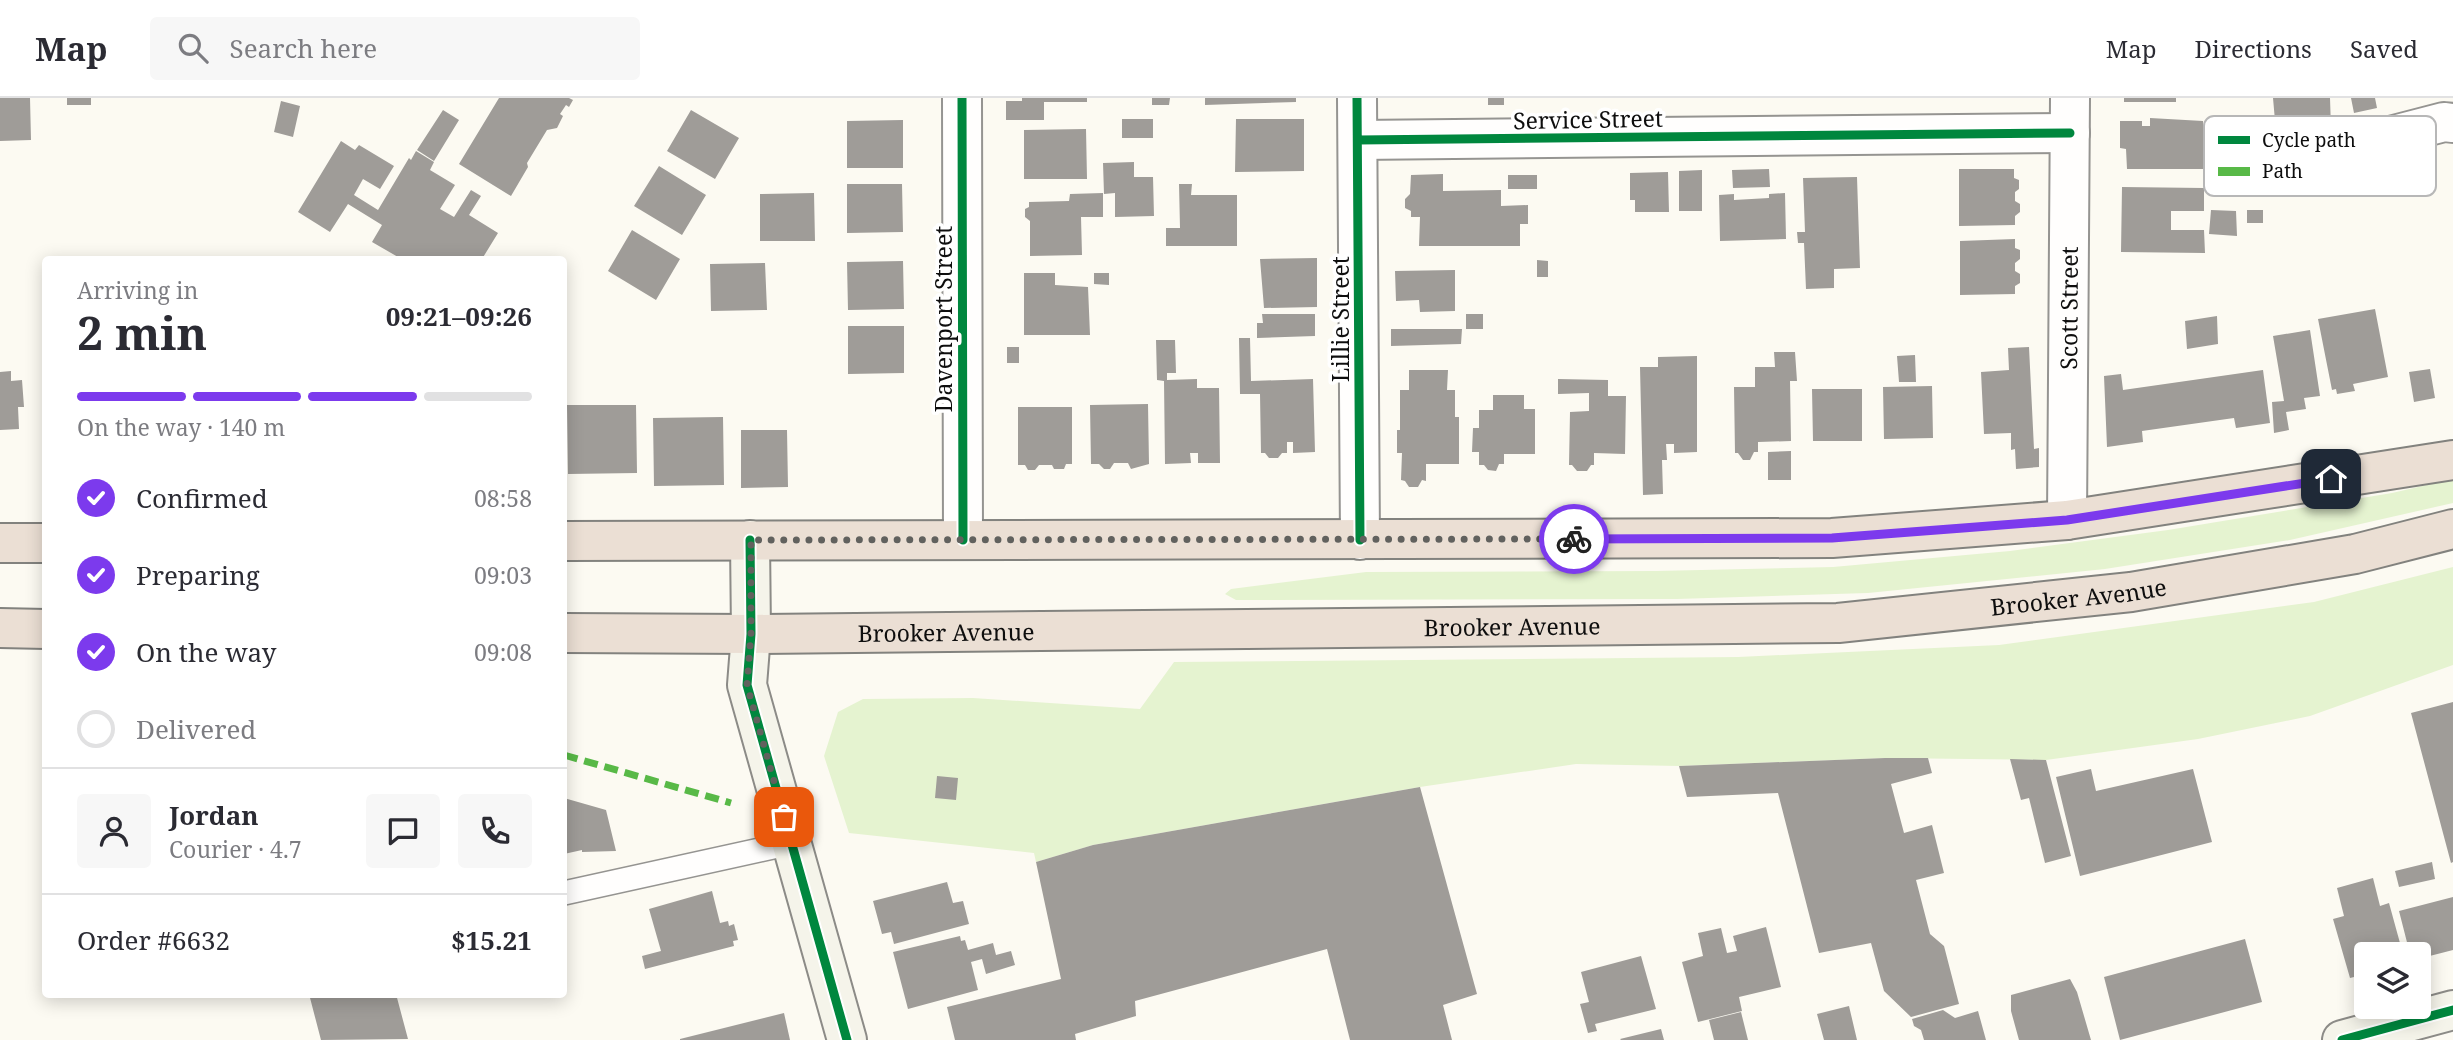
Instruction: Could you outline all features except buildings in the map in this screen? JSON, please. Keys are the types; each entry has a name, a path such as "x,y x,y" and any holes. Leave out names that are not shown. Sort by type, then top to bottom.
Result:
{"highway":[{"path":"567,541 1832,538 2067,520 2453,460"},
{"name":"Brooker Avenue","path":"567,633 751,634 1838,623 2131,592 2355,554 2453,529"},
{"path":"0,543 42,543"},
{"path":"2355,554 2453,544"},
{"path":"0,628 42,629"}],"street":[{"name":"Davenport Street","path":"962,98 963,540"},
{"name":"Lillie Street","path":"1357,98 1360,540"},
{"name":"Service Street","path":"1358,140 2070,115"},
{"name":"Scott Street","path":"2067,520 2070,115"},
{"path":"751,540 751,634 747,685 847,1040"},
{"path":"2342,1040 2453,1010"}],"lane":[{"path":"567,892 791,843"}],"green space":[{"path":"2453,479 2453,503 2290,540 2105,569 1868,593 1677,599 1236,600 1225,594 1231,589 1366,572 1656,571 1833,567 2010,551 2168,530 2392,493"},
{"path":"2453,567 2453,665 2310,716 2198,739 2046,760 1885,758 1679,766 1576,764 1420,787 1093,845 1036,862 1034,853 849,833 824,756 838,712 863,699 973,698 1140,709 1174,662 1738,657 1999,645 2314,602"}],"marked path":[{"path":"567,756 731,803"}],"cycle path":[{"path":"962,98 963,540"},
{"path":"1357,98 1360,540"},
{"path":"1358,140 2070,133"},
{"path":"750,540 751,634 747,685 847,1040"},
{"path":"2342,1040 2453,1010"}],"way so far":[{"path":"784,817 747,685 751,634 751,540 1574,539"}],"route":[{"path":"1574,539 1832,538 2067,520 2331,479"}]}
